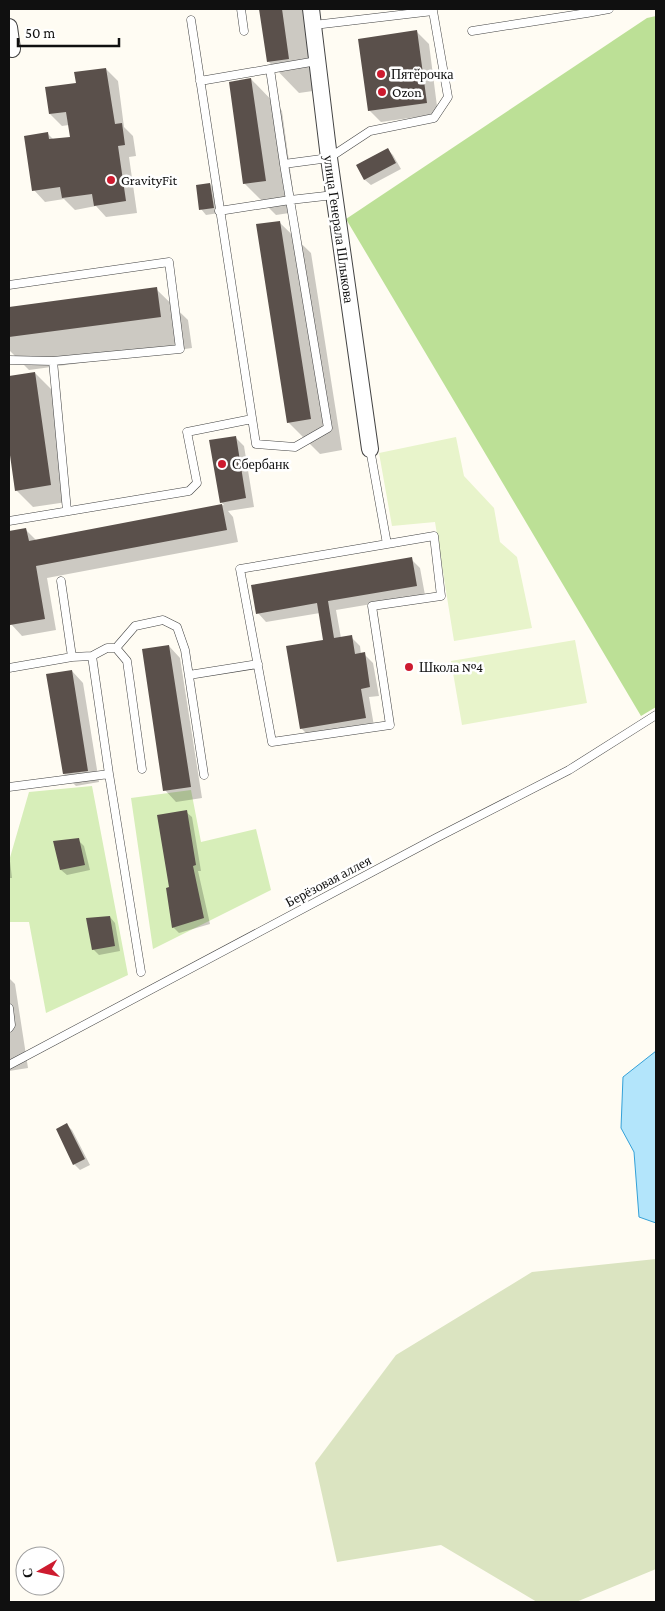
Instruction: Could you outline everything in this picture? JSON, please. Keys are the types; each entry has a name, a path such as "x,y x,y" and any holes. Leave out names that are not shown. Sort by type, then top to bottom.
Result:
{"street":[{"name":"улица Генерала Шлыкова","path":"311,9 329,158 370,449"},
{"path":"9,27 10,51"}],"lane":[{"path":"241,9 244,31"},
{"path":"472,31 587,11 609,9"},
{"path":"284,164 329,158 370,131 434,118 448,97 433,11 314,25"},
{"path":"191,20 256,444 295,447 328,428 270,69"},
{"path":"200,81 318,61"},
{"path":"220,211 334,195"},
{"path":"9,285 168,262 180,349 52,361 9,360"},
{"path":"52,361 67,511"},
{"path":"9,521 189,491 197,483 188,432 252,419"},
{"path":"370,449 386,544"},
{"path":"434,536 441,596 372,606 390,725 272,742 240,569 386,544 434,536"},
{"path":"61,581 72,657"},
{"path":"9,668 72,657 92,656 107,648 116,648 135,626 163,620 177,627 185,650 204,775"},
{"path":"116,648 127,661 142,769"},
{"path":"92,656 141,972"},
{"path":"189,674 258,664"},
{"name":"Берёзовая аллея","path":"9,1065 436,838 569,770 656,715"},
{"path":"9,787 109,774"},
{"path":"9,1008 11,1024 9,1028"}],"green space":[{"path":"656,16 656,707 641,716 346,219 647,18"},
{"path":"456,437 464,476 494,508 500,542 517,557 532,628 454,641 435,522 392,526 379,453"},
{"path":"575,640 587,703 462,725 451,661"},
{"path":"92,786 128,975 46,1013 29,922 9,922 9,861 29,792"},
{"path":"191,790 201,842 256,829 271,890 153,949 131,798"},
{"path":"656,1259 656,1569 576,1602 537,1602 441,1545 337,1562 315,1463 396,1355 532,1272"}],"water":[{"path":"656,1051 656,1223 639,1217 634,1152 621,1128 623,1077"}],"building":[{"path":"259,9 282,9 289,59 267,62"},
{"path":"417,30 427,103 368,111 358,39"},
{"path":"106,68 115,124 122,123 125,145 118,146 126,201 94,206 92,194 62,198 60,187 32,191 24,136 48,132 49,139 70,137 66,112 49,114 45,87 76,83 74,72"},
{"path":"251,78 266,181 243,184 229,82"},
{"path":"388,148 396,163 364,180 356,165"},
{"path":"210,183 214,208 199,210 196,185"},
{"path":"280,221 311,419 287,423 256,224"},
{"path":"157,287 161,317 9,337 9,307"},
{"path":"35,372 51,485 15,491 9,448 9,376"},
{"path":"236,436 246,498 220,503 209,440"},
{"path":"222,504 227,530 36,566 45,619 10,625 9,531 26,528 29,541"},
{"path":"412,557 417,586 328,601 334,638 352,635 355,654 365,652 370,687 361,689 366,718 300,729 286,646 323,640 317,603 256,614 251,585"},
{"path":"169,645 191,787 163,791 142,649"},
{"path":"72,670 88,771 63,774 46,674"},
{"path":"187,810 196,865 193,866 204,918 172,928 166,888 169,887 157,815"},
{"path":"79,838 85,865 60,870 53,841"},
{"path":"110,916 115,946 92,950 86,918"},
{"path":"67,1123 85,1159 73,1165 56,1129"}],"place":[{"name":"Пятёрочка","path":"381,74"},
{"name":"Ozon","path":"382,92"},
{"name":"GravityFit","path":"111,180"},
{"name":"Сбербанк","path":"222,464"},
{"name":"Школа №4","path":"409,667"}]}
